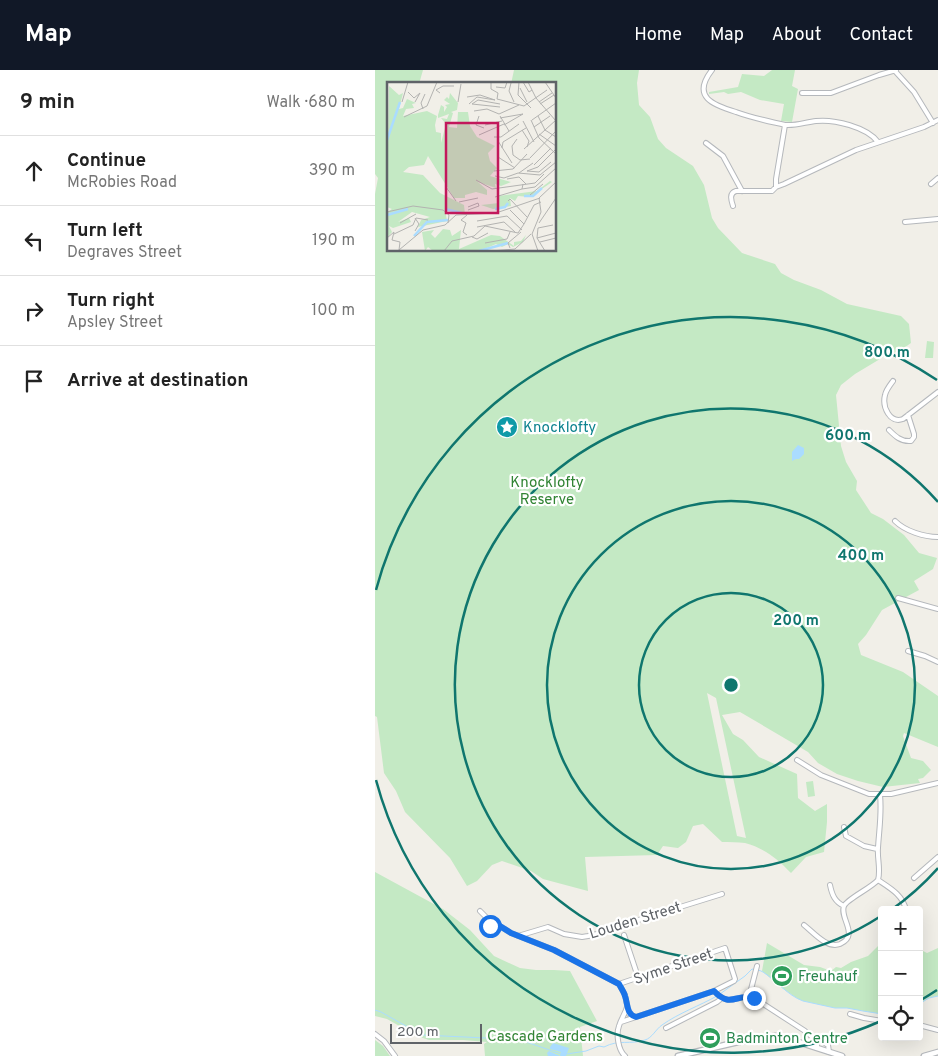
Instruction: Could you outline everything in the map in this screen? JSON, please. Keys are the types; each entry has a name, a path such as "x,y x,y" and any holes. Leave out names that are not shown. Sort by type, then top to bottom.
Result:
{"street":[{"path":"712,70 705,80 704,87 706,97 718,107 752,118 785,125 822,120 842,123 870,134 878,142"},
{"path":"802,93 831,93 895,70 914,92 933,123"},
{"path":"733,206 731,199 733,192 767,192 774,190 776,187 855,150 924,127 938,120"},
{"path":"776,187 785,125"},
{"path":"706,143 723,156 742,191"},
{"path":"931,184 938,178"},
{"path":"905,222 938,219"},
{"path":"893,381 885,392 884,400 886,410 895,420 901,420 908,416 938,392"},
{"path":"889,430 901,440 911,440 914,434 908,416"},
{"path":"895,521 899,525 921,535 936,537"},
{"path":"898,598 938,609"},
{"path":"908,650 938,662"},
{"path":"797,760 821,775 869,794 880,795 938,783"},
{"path":"804,925 829,945 842,943 846,939 849,932 844,906 873,886 878,880 877,849 881,807 880,795"},
{"path":"844,827 846,836 865,846 877,849"},
{"path":"914,878 938,858"},
{"path":"878,880 900,897 904,901 905,906"},
{"path":"830,885 836,901 844,906"},
{"name":"Louden Street","path":"518,936 548,927 564,934 588,936 621,923 722,894"},
{"path":"480,911 488,919 489,926 495,923 518,936 554,950 619,984 625,995 629,1014 636,1017"},
{"path":"623,935 638,977"},
{"name":"Syme Street","path":"619,984 725,948 735,980 718,995"},
{"path":"749,997 757,967"},
{"path":"666,1028 717,1002 718,995"},
{"path":"621,1022 718,995 728,1000 749,997 754,998 828,1045 829,1052"},
{"path":"625,1056 620,1046 618,1030 627,1004"},
{"path":"850,1014 878,1020"},
{"path":"923,1026 938,1030"},
{"path":"805,1031 817,1041 817,1048"},
{"path":"375,1034 384,1041 395,1056"},
{"path":"678,1056 771,1036 789,1038 842,1056"},
{"path":"923,1056 938,1052"}],"green space":[{"name":"Knocklofty Reserve","path":"375,70 423,70 420,82 387,82 387,251 556,251 556,82 511,82 514,70 639,70 637,83 639,105 650,117 658,139 666,148 693,166 704,185 712,218 718,228 742,253 775,264 781,273 821,290 847,304 901,316 909,324 911,343 855,374 841,385 836,395 841,446 846,462 857,481 856,490 871,513 883,519 904,535 919,553 937,558 933,569 914,581 919,590 882,610 858,644 861,655 903,672 938,696 938,747 904,733 903,736 911,758 923,761 931,770 923,778 918,779 920,783 883,787 837,774 818,763 808,752 740,712 722,715 733,734 743,740 759,757 797,774 798,798 815,811 827,804 824,852 806,857 791,873 776,859 758,848 745,843 722,842 703,824 693,826 686,842 678,848 663,846 657,855 585,857 588,891 543,879 531,871 502,861 492,865 477,881 467,886 450,858 405,812 396,791 384,773 377,717 375,716 375,194 378,178 375,174","holes":["707,693 716,698 746,838 737,836"]},
{"path":"772,70 795,70 792,86 798,89 792,122 781,121 784,104 760,100 741,92 709,94 709,92 738,87 742,74 764,76"},
{"path":"927,341 934,342 933,358 925,358"},
{"path":"813,781 815,796 808,797 806,782"},
{"name":"Cascade Gardens","path":"375,872 443,909 470,930 494,956 520,968 570,971 597,1021 580,1027 583,1056 485,1056 484,1044 487,1042 429,1040 417,1036 387,1019 375,1016"},
{"path":"767,943 804,965 820,967 831,971 836,967 841,968 868,956 878,946 878,1013 835,1008 803,1001 782,988 762,971"},
{"path":"938,948 938,996 923,1002 923,951 927,953"},
{"path":"375,1040 383,1046 390,1056 375,1056"}],"water":[{"path":"798,445 804,448 804,454 799,459 792,461 792,452"},
{"path":"553,1043 569,1048 566,1056 560,1056 561,1052 550,1049"},
{"path":"549,1051 560,1056 548,1056 547,1053"}],"waterway":[{"path":"720,994 752,969 763,972 792,995 803,1001 835,1008 878,1013"},
{"path":"567,1054 615,1043 645,1040 660,1027 682,1013 717,996"},
{"path":"923,1002 938,996"},
{"path":"375,1010 422,1035 515,1038 561,1054"}],"place":[{"name":"Knocklofty","path":"507,427"},
{"name":"Freuhauf","path":"782,976"},
{"name":"Badminton Centre","path":"710,1038"}],"route":[{"path":"490,926 495,923 511,933 554,950 619,984 625,995 629,1012 636,1017 714,991 725,1000 754,998"}]}
